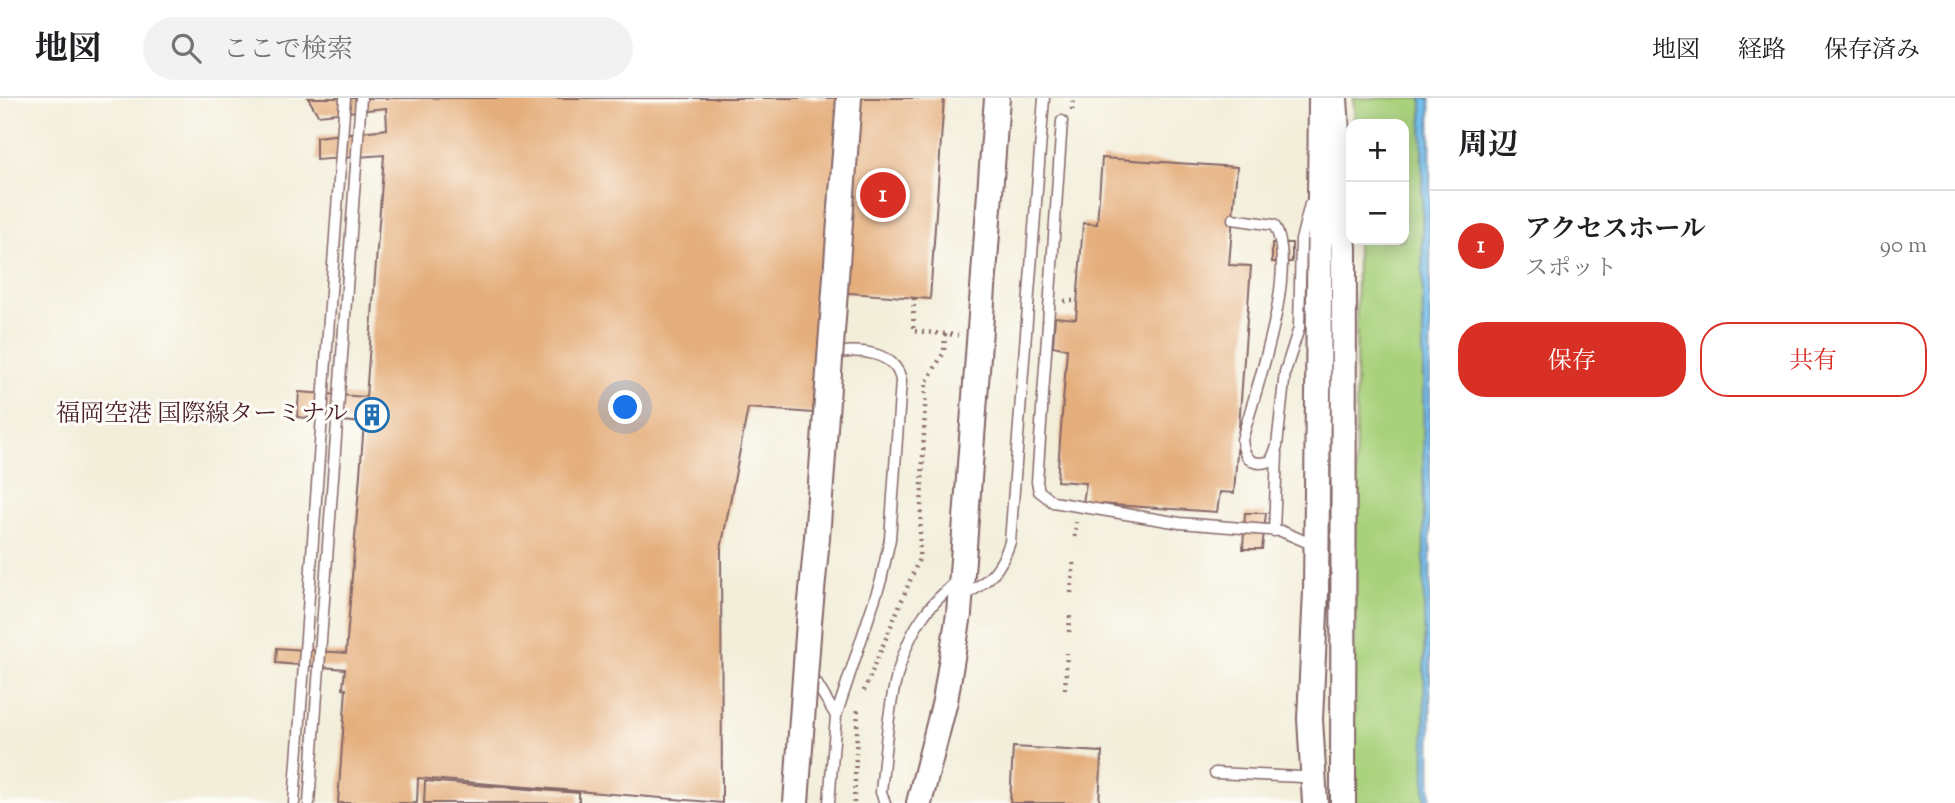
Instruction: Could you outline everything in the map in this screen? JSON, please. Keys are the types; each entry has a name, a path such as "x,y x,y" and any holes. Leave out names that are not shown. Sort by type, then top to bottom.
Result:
{"street":[{"path":"796,803 849,98"},
{"path":"919,803 945,701 961,587 997,98"},
{"path":"1315,803 1310,719 1316,546 1321,98"},
{"path":"1335,98 1344,248 1343,803"},
{"path":"1298,803 1310,719"}],"lane":[{"path":"294,803 345,98"},
{"path":"309,803 361,98"},
{"path":"885,803 881,792 891,699 911,639 923,615 961,587 990,579 1003,565 1010,542 1044,98"},
{"path":"1062,121 1037,482 1039,491 1053,502 1180,523 1274,531 1316,546"},
{"path":"1274,531 1277,446 1285,372 1299,328 1301,240 1320,162"},
{"path":"1233,219 1274,225 1281,237 1283,252 1279,301 1242,440 1244,455 1250,461 1261,465 1271,461 1277,446"},
{"path":"829,803 836,716 887,560 901,381 900,372 891,359 843,353 828,358 819,373 802,636 807,666 836,716"},
{"path":"1215,773 1302,778"}],"path":[{"path":"914,298 912,331 966,335"},
{"path":"926,383 944,352 944,334"},
{"path":"1071,593 1074,559"},
{"path":"1069,632 1070,615"},
{"path":"1065,689 1067,653"}],"green space":[{"path":"1353,98 1430,98 1430,803 1353,803 1357,245 1409,245 1409,119 1355,119"}],"water":[{"path":"1422,98 1430,98 1430,803 1425,803"}],"building":[{"path":"308,98 944,98 930,299 823,291 813,413 748,408 721,549 722,803 418,778 417,803 338,803 345,669 276,663 277,648 346,653 364,423 297,417 299,392 366,397 384,155 316,160 316,137 387,129 386,108 318,115"},
{"path":"1102,158 1237,167 1229,265 1251,266 1234,493 1220,492 1217,512 1083,503 1086,483 1057,481 1067,349 1053,346 1055,317 1076,319 1083,223 1097,224"},
{"path":"1272,243 1292,243 1292,262 1272,262"},
{"path":"1245,513 1266,513 1262,549 1243,549"},
{"path":"1013,747 1102,752 1099,803 1010,803"},
{"path":"425,781 579,793 579,803 424,803"}],"place":[{"name":"アクセスホール","path":"883,195"},
{"name":"福岡空港 国際線ターミナル","path":"372,415"}]}
